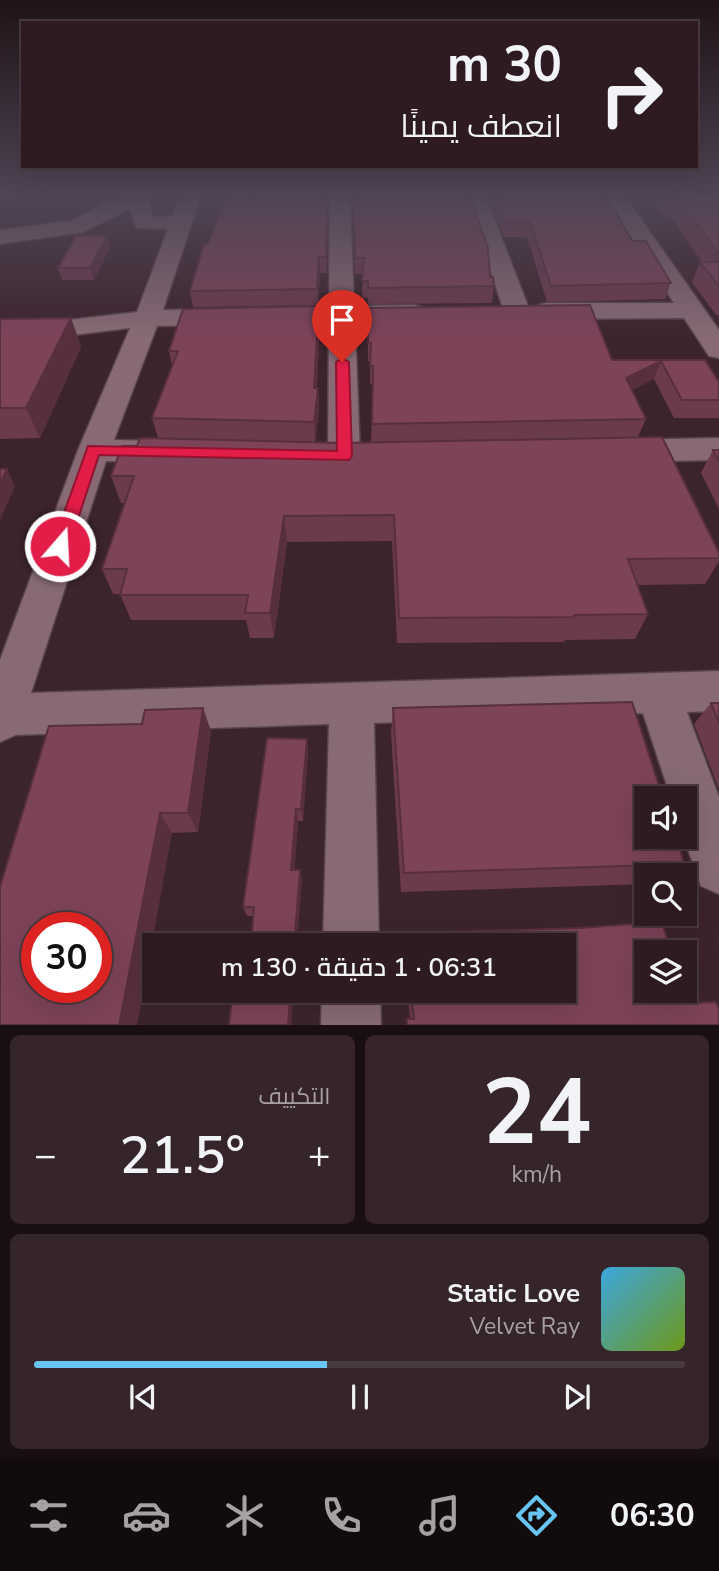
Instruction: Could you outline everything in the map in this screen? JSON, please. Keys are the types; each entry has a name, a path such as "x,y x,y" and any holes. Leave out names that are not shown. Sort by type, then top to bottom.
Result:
{"street":[{"path":"174,243 94,450 1,718 719,691"},
{"path":"341,243 344,456"},
{"path":"492,243 517,311"},
{"path":"646,243 719,349"},
{"path":"490,312 692,310"},
{"path":"0,336 67,330 147,318 436,313"},
{"path":"594,451 719,449"},
{"path":"94,450 191,452"},
{"path":"659,694 719,868"},
{"path":"351,933 352,703"},
{"path":"351,1003 351,1025"}],"building":[{"path":"72,243 103,243 90,268 58,268"},
{"path":"326,243 326,257 319,257 317,289 190,291 204,244"},
{"path":"355,243 486,243 490,277 493,277 494,286 368,288 368,281 362,281 364,258 355,258"},
{"path":"537,243 647,243 671,283 551,286"},
{"path":"710,243 719,243 719,255"},
{"path":"700,262 719,262 719,286"},
{"path":"590,305 612,360 705,360 719,382 719,400 682,400 661,361 626,378 646,419 372,424 373,366 370,366 371,343 368,343 368,308"},
{"path":"316,306 315,319 318,319 314,388 318,388 314,422 152,418 178,351 169,351 183,309"},
{"path":"71,318 26,408 0,408 0,319"},
{"path":"662,437 719,553 719,558 628,559 648,614 399,618 394,515 284,516 270,613 245,613 248,595 120,595 127,569 102,569 134,476 111,476 122,446 137,446 140,438 343,443"},
{"path":"713,450 719,450 719,462"},
{"path":"0,469 7,469 0,483"},
{"path":"632,702 659,786 634,786 634,849 680,849 684,863 404,873 393,708"},
{"path":"711,703 719,703 719,723"},
{"path":"203,708 188,813 160,813 119,1025 0,1025 0,887 49,726 142,724 145,710"},
{"path":"267,738 307,739 301,809 296,809 291,870 300,870 295,933 252,933 254,907 243,907"},
{"path":"634,924 663,926 667,940 634,940 634,1003 716,1002 719,1025 407,1025 407,1019 414,1019 412,1003 576,1003 576,933 445,932"},
{"path":"232,1003 290,1003 288,1025 229,1025"}],"route":[{"path":"60,546 94,450 344,456 342,362"}]}
